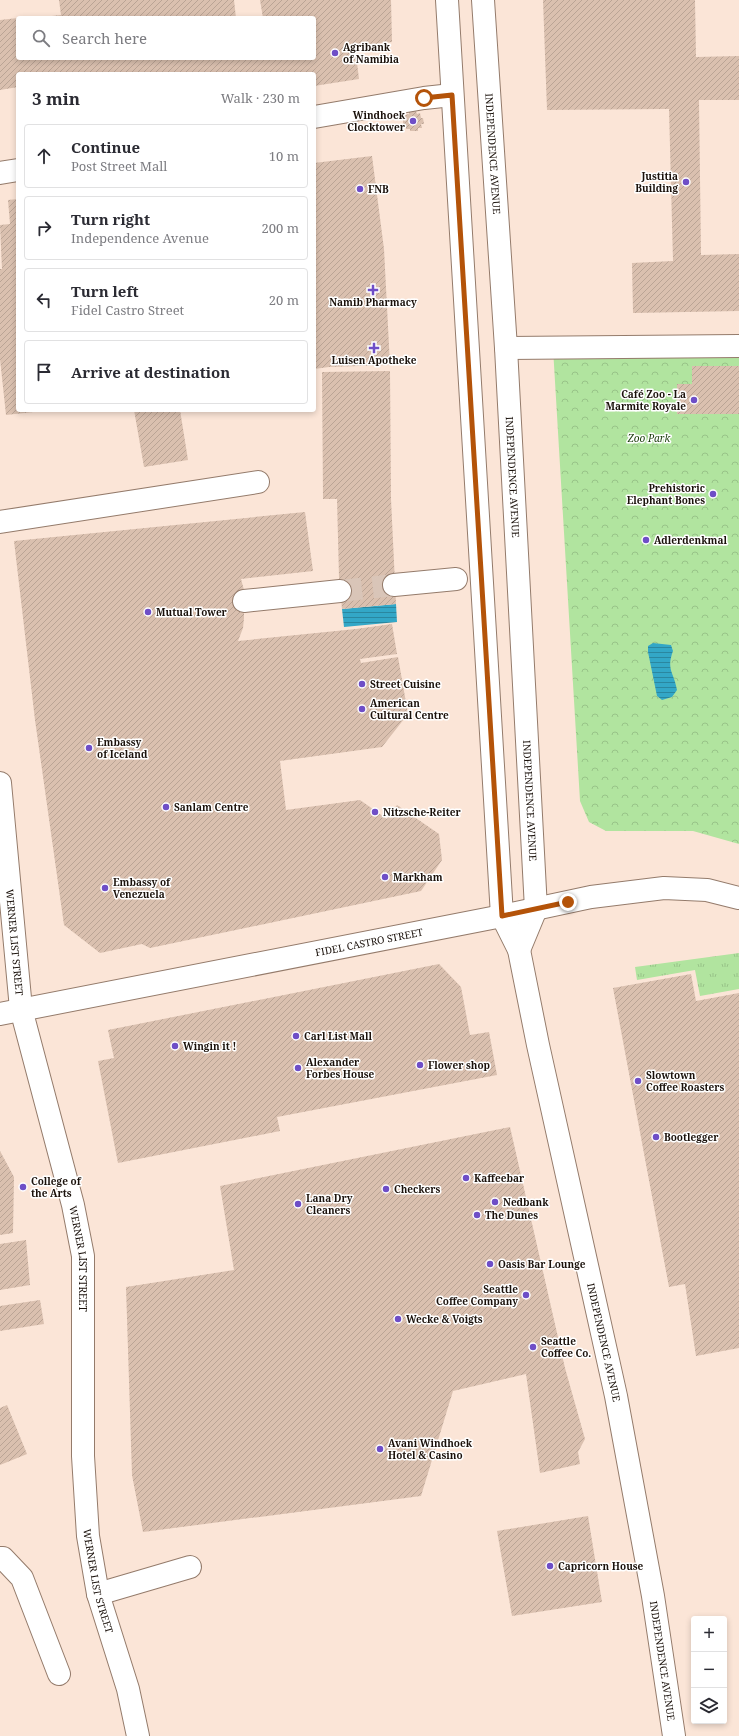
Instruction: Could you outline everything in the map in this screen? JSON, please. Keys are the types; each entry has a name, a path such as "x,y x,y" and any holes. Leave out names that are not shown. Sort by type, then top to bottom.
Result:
{"main road":[{"name":"INDEPENDENCE AVENUE","path":"447,0 502,916 519,950 538,1045 616,1396 653,1596 674,1736"},
{"name":"INDEPENDENCE AVENUE","path":"483,0 506,348 536,909 519,950"},
{"path":"316,117 424,98 452,95"},
{"path":"0,173 16,170"},
{"path":"506,348 739,346"},
{"path":"0,522 258,482"},
{"path":"394,585 456,578"},
{"path":"244,601 340,591"},
{"name":"WERNER LIST STREET","path":"0,783 3,852 21,1009 73,1205 83,1256 83,1456 88,1536 98,1594 128,1689 138,1736"},
{"name":"FIDEL CASTRO STREET","path":"0,1014 502,916 591,897 664,888 707,890 739,898"},
{"path":"0,1558 3,1558 22,1578 59,1674"},
{"path":"98,1594 190,1567"}],"green space":[{"name":"Zoo Park","path":"739,346 739,844 693,831 606,831 589,822 580,801 553,348"},
{"path":"739,953 739,989 700,996 695,970 637,980 635,967"}],"water":[{"path":"396,604 397,622 344,627 342,609"},
{"path":"653,643 671,645 673,651 670,667 677,690 672,697 662,700 657,696 648,652 648,646"}],"building":[{"path":"59,0 234,0 236,16 52,16 61,15"},
{"path":"260,0 391,0 392,42 355,47 359,79 316,86 316,72 16,72 16,87 0,90 0,20 16,18 16,60 316,60 316,16 263,16"},
{"path":"543,0 695,0 696,57 739,56 739,100 699,100 701,255 739,254 739,311 633,313 632,263 673,261 669,109 547,110"},
{"name":"Windhoek Clocktower","path":"416,111 417,114 420,113 424,124 421,124 422,128 418,128 418,131 410,131 410,129 406,129 406,125 403,125 403,119 406,119 405,115 409,114 409,112"},
{"path":"372,156 384,249 390,365 316,369 316,163"},
{"path":"16,199 16,412 33,412 6,415 0,359 0,269 2,269 0,225 10,224 8,200"},
{"path":"692,366 739,366 739,414 677,414 677,384 692,384"},
{"path":"390,371 391,499 396,604 342,609 339,577 337,499 323,499 322,372"},
{"path":"134,412 180,412 188,460 144,467"},
{"name":"Sanlam Centre","path":"305,512 313,571 241,579 244,590 244,618 243,628 238,641 392,624 397,654 360,659 361,663 398,657 408,714 382,747 280,761 286,810 360,800 387,819 397,805 439,834 442,860 421,891 150,948 142,944 100,953 64,925 35,720 14,541"},
{"name":"Alexander Forbes House","path":"439,964 461,987 470,1035 489,1032 497,1075 277,1117 280,1131 118,1163 98,1061 114,1058 108,1030"},
{"path":"691,974 696,1001 739,993 739,1348 696,1356 685,1284 669,1287 613,988"},
{"name":"Wecke & Voigts","path":"510,1127 565,1368 585,1439 578,1452 580,1464 540,1473 526,1374 453,1391 421,1496 143,1532 132,1475 126,1287 234,1270 220,1186"},
{"path":"0,1151 14,1177 13,1233 0,1235"},
{"path":"26,1240 30,1285 0,1290 0,1244"},
{"path":"40,1300 44,1324 0,1331 0,1306"},
{"path":"7,1405 27,1454 0,1465 0,1408"},
{"name":"Capricorn House","path":"588,1516 602,1602 512,1616 497,1531"}],"tunnel":[{"path":"340,591 394,585"}],"place":[{"name":"Agribank of Namibia","path":"335,53"},
{"name":"Windhoek Clocktower","path":"413,121"},
{"name":"Justitia Building","path":"686,182"},
{"name":"FNB","path":"360,189"},
{"name":"Namib Pharmacy","path":"373,290"},
{"name":"Luisen Apotheke","path":"374,348"},
{"name":"Café Zoo - La Marmite Royale","path":"694,400"},
{"name":"Prehistoric Elephant Bones","path":"713,494"},
{"name":"Adlerdenkmal","path":"646,540"},
{"name":"Mutual Tower","path":"148,612"},
{"name":"Street Cuisine","path":"362,684"},
{"name":"American Cultural Centre","path":"362,709"},
{"name":"Embassy of Iceland","path":"89,748"},
{"name":"Sanlam Centre","path":"166,807"},
{"name":"Nitzsche-Reiter","path":"375,812"},
{"name":"Markham","path":"385,877"},
{"name":"Embassy of Venezuela","path":"105,888"},
{"name":"Carl List Mall","path":"296,1036"},
{"name":"Wingin it !","path":"175,1046"},
{"name":"Flower shop","path":"420,1065"},
{"name":"Alexander Forbes House","path":"298,1068"},
{"name":"Slowtown Coffee Roasters","path":"638,1081"},
{"name":"Bootlegger","path":"656,1137"},
{"name":"Kaffeebar","path":"466,1178"},
{"name":"College of the Arts","path":"23,1187"},
{"name":"Checkers","path":"386,1189"},
{"name":"Nedbank","path":"495,1202"},
{"name":"Lana Dry Cleaners","path":"298,1204"},
{"name":"The Dunes","path":"477,1215"},
{"name":"Oasis Bar Lounge","path":"490,1264"},
{"name":"Seattle Coffee Company","path":"526,1295"},
{"name":"Wecke & Voigts","path":"398,1319"},
{"name":"Seattle Coffee Co.","path":"533,1347"},
{"name":"Avani Windhoek Hotel & Casino","path":"380,1449"},
{"name":"Capricorn House","path":"550,1566"}],"route":[{"path":"424,98 452,95 502,916 568,902"}]}
